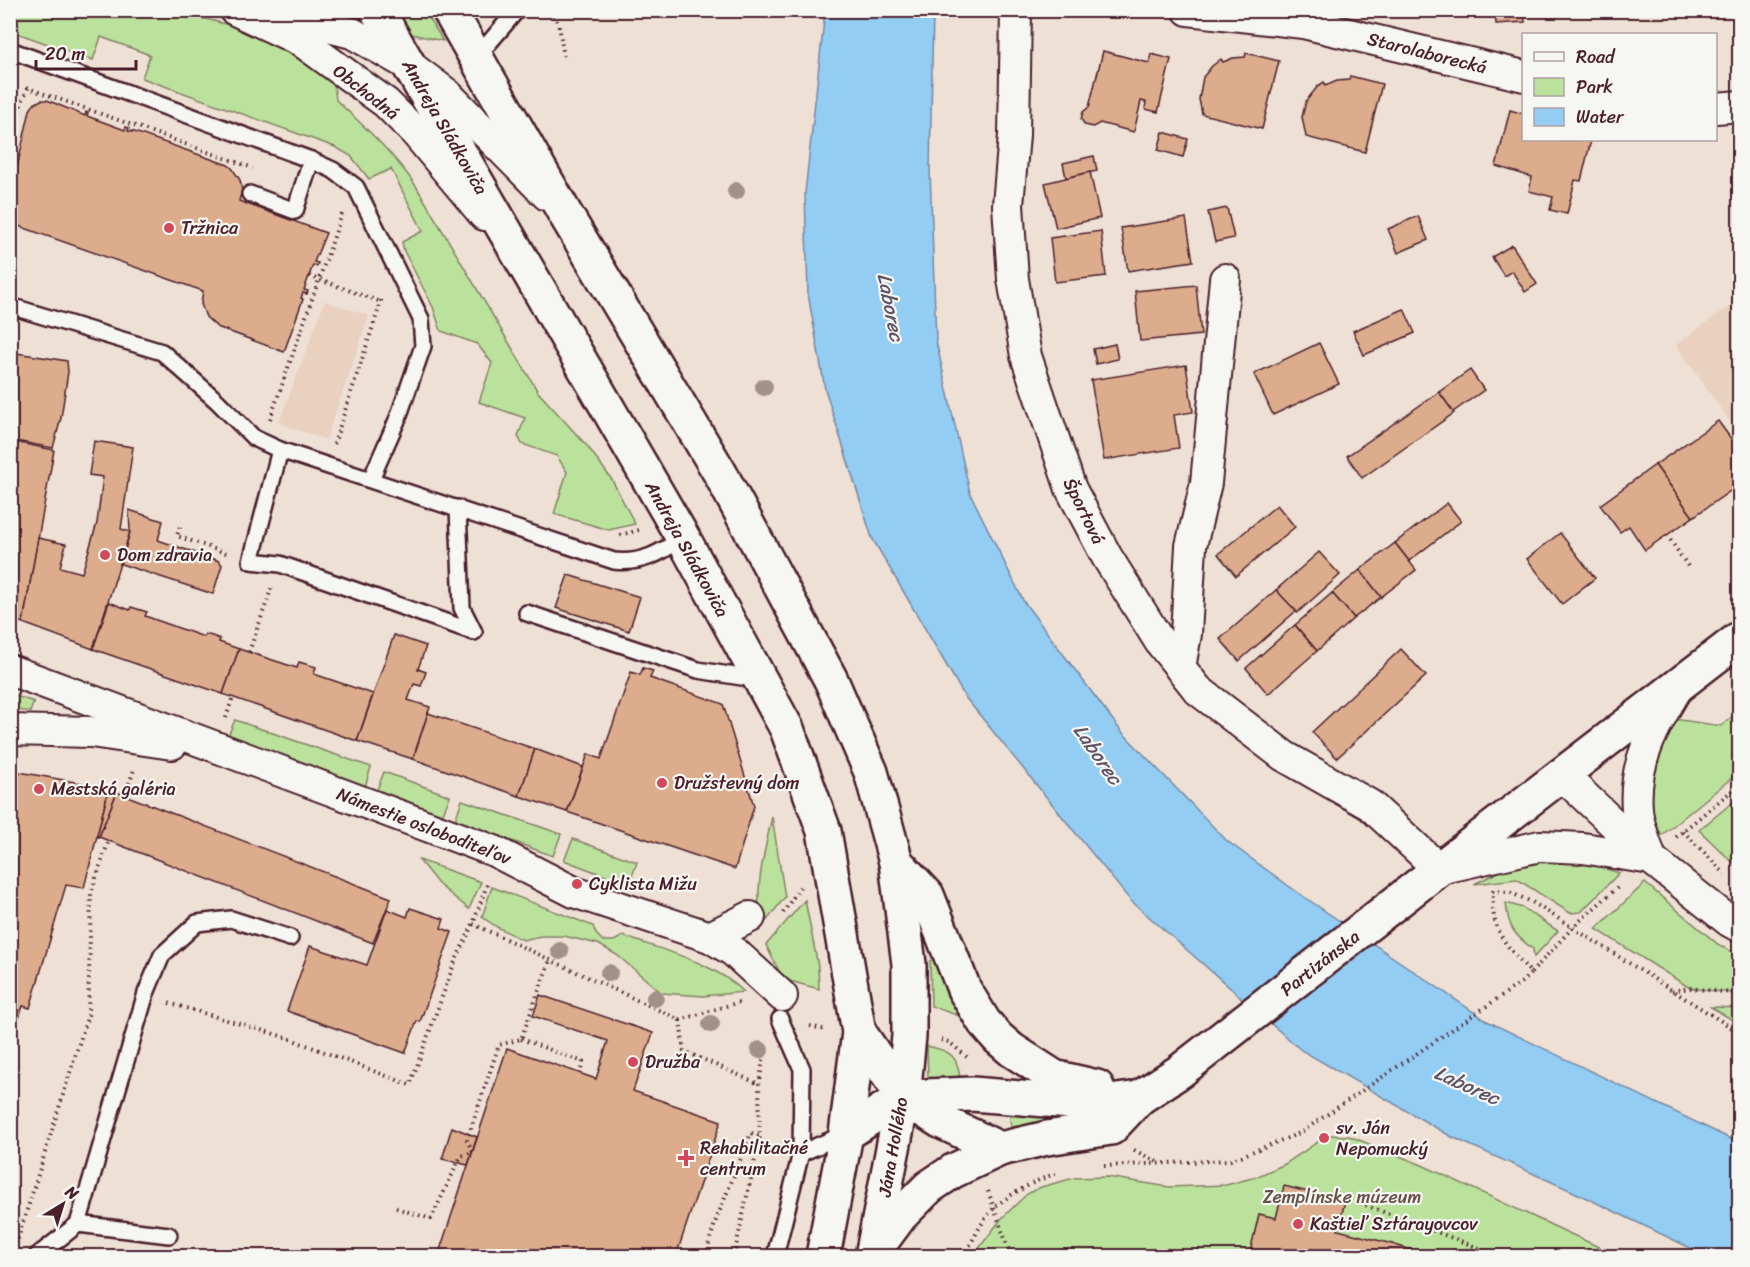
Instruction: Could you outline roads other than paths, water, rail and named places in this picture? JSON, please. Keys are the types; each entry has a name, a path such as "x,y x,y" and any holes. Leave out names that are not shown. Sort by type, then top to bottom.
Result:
{"street":[{"name":"Obchodná","path":"235,10 301,41 386,103 415,132 521,258"},
{"path":"265,10 352,33 410,66 446,93 564,212"},
{"name":"Andreja Sládkoviča","path":"377,10 683,538 787,729 824,831 859,1032 846,1134"},
{"path":"449,10 564,212 720,473 831,680 871,772 896,862 927,895 964,988 984,1022 1012,1050 1054,1077 1139,1098 1111,1128 1047,1138 1000,1149 953,1171 929,1187 901,1215 873,1254"},
{"name":"Športová","path":"1016,10 1014,135 1008,205 1013,279 1026,356 1071,489 1107,557 1160,642 1198,690 1284,756 1370,805 1439,869"},
{"name":"Starolaborecká","path":"1188,10 1302,23 1522,76"},
{"path":"1717,108 1740,106"},
{"path":"1180,668 1186,634 1191,546 1206,483 1225,279"},
{"name":"Partizánska","path":"903,1097 972,1094 1095,1104 1139,1098 1179,1072 1740,638"},
{"name":"Námestie osloboditeľov","path":"10,670 494,851 574,892 710,937 733,951 781,1007"},
{"path":"1651,859 1637,810 1637,780 1642,756 1658,719 1678,687"},
{"name":"Námestie osloboditeľov","path":"10,730 102,734 237,755"},
{"path":"1562,775 1651,859 1729,921 1740,927"},
{"path":"1439,869 1540,846 1583,848 1651,859"},
{"name":"Jána Hollého","path":"873,1254 903,1097 924,1038 909,964 896,862"},
{"path":"710,937 750,917"},
{"path":"859,1032 903,1097 940,1121 1000,1149"},
{"path":"823,1257 846,1134 903,1097"}],"lane":[{"path":"476,58 517,10"},
{"path":"10,50 311,160 333,170 356,187 421,319 423,346 398,418 371,479"},
{"path":"250,194 295,211 311,160"},
{"path":"10,306 162,352 254,438 280,450 614,561 630,562 660,553 683,538"},
{"path":"280,450 251,561 280,564 474,632 462,608 458,508"},
{"path":"527,613 698,670 760,680"},
{"path":"37,1257 78,1224 146,997 162,956 197,923 231,918 290,938"},
{"path":"775,1257 801,1153 802,1069 781,1007"},
{"path":"801,1153 846,1134"},
{"path":"78,1224 170,1235"}],"water":[{"name":"Laborec","path":"825,11 933,11 930,170 936,341 970,493 1024,602 1121,731 1227,841 1297,892 1487,1021 1739,1143 1739,1256 1707,1256 1452,1137 1301,1050 1130,900 965,697 872,538 825,389 808,294 805,193"}],"place":[{"name":"Tržnica","path":"169,228"},
{"name":"Dom zdravia","path":"105,555"},
{"name":"Družstevný dom","path":"662,783"},
{"name":"Mestská galéria","path":"39,789"},
{"name":"Cyklista Mižu","path":"577,884"},
{"name":"Družba","path":"633,1062"},
{"name":"sv. Ján Nepomucký","path":"1324,1138"},
{"name":"Rehabilitačné centrum","path":"686,1158"},
{"name":"Kaštieľ Sztárayovcov","path":"1298,1224"}],"park label":[{"name":"Zemplínske múzeum","path":"1342,1197"}]}
